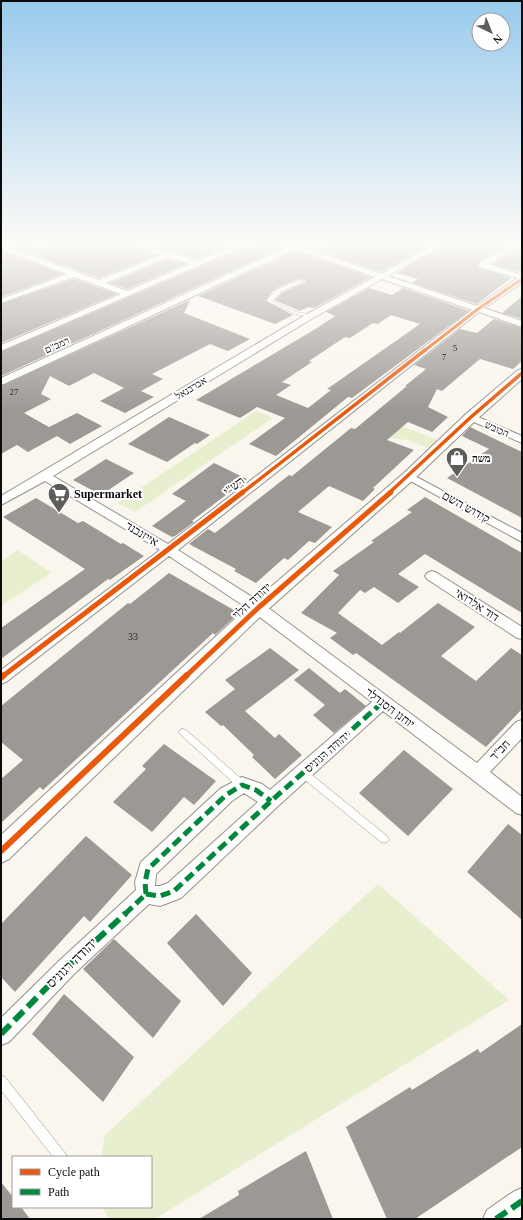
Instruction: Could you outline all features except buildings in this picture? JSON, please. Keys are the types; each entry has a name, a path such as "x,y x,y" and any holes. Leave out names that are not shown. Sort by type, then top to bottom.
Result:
{"street":[{"path":"2,302 10,299"},
{"path":"1,348 116,299"},
{"name":"רמב\"ם","path":"1,382 181,299"},
{"name":"אברבנאל","path":"1,501 340,299"},
{"path":"450,299 522,324"},
{"name":"רש\"י","path":"1,678 169,550 492,299"},
{"name":"יהודה הלוי","path":"1,851 258,608 409,476 471,417 522,373"},
{"name":"הכובש","path":"471,417 522,440"},
{"name":"אייזנבנד","path":"45,476 169,550 258,608"},
{"name":"קידוש השם","path":"409,476 522,538"},
{"name":"דוד אלרואי","path":"432,576 522,634"},
{"name":"יוחנן הסנדלר","path":"258,608 522,807"},
{"name":"יהודה רגוניס","path":"1,1034 67,967 146,894 160,896 174,891 271,801 383,702"},
{"name":"חב\"ד","path":"478,774 522,728"},
{"path":"146,894 145,882 148,869 226,795 242,785 256,790 271,801"},
{"path":"496,1219 522,1201"}],"lane":[{"path":"270,299 269,301 310,316"},
{"path":"183,732 242,785"},
{"path":"304,773 384,839"},
{"path":"1,1080 60,1156"}],"green space":[{"path":"256,411 273,418 135,512 118,503"},
{"path":"373,415 440,441 431,449 408,440 388,438 359,426"},
{"path":"18,550 51,573 1,606 1,561"},
{"path":"378,884 509,1000 155,1219 109,1219 103,1208 152,1208 152,1156 101,1156 105,1135"}],"marked path":[{"path":"146,894 160,896 174,891 271,801 383,702"},
{"path":"146,894 145,882 148,869 226,795 242,785 256,790 271,801"},
{"path":"1,1034 67,967 146,894"},
{"path":"496,1219 522,1201"}],"cycle path":[{"path":"1,678 493,299"},
{"path":"1,851 258,608 409,476 471,417 522,373"}],"place":[{"name":"משה","path":"457,478"},
{"name":"Supermarket","path":"59,514"}]}
